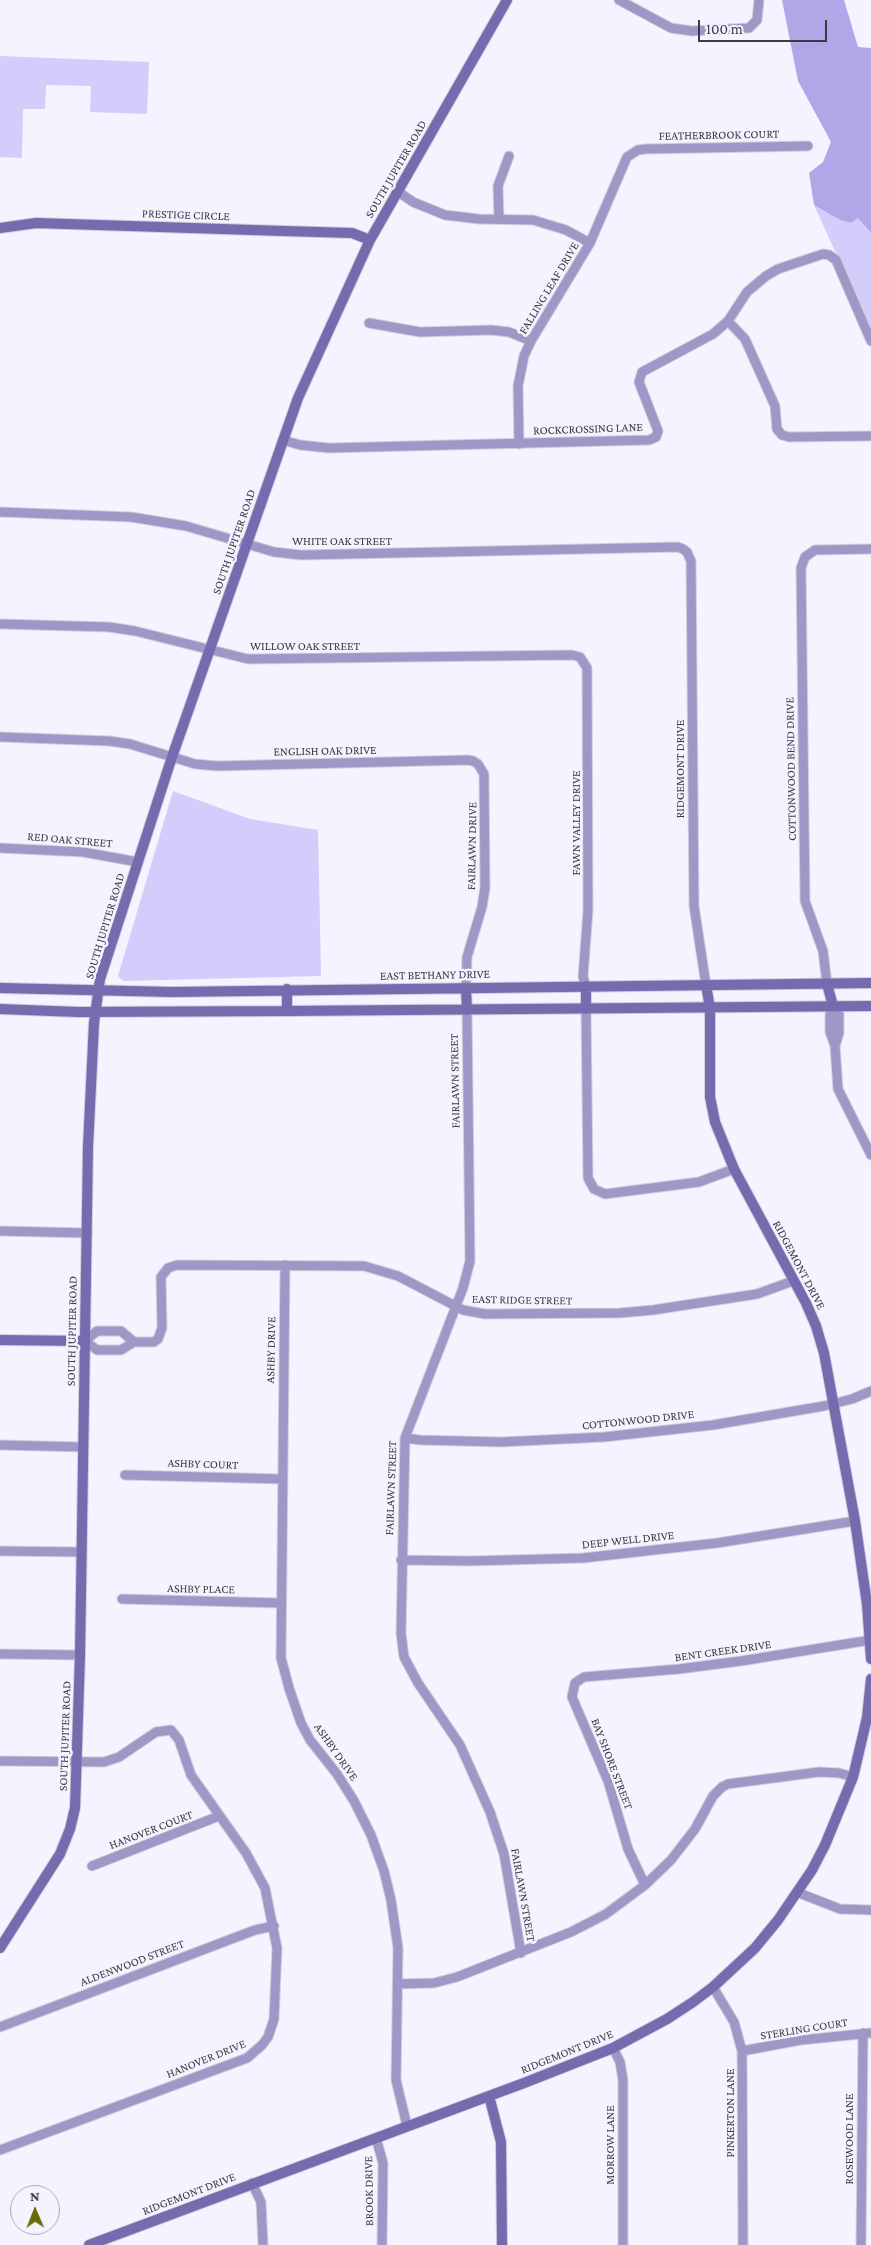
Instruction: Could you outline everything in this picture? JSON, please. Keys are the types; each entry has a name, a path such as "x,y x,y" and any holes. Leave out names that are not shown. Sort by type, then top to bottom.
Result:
{"street":[{"name":"SOUTH JUPITER ROAD","path":"0,1948 52,1870 66,1839 75,1808 80,1656 90,1084 98,991 103,970 172,757 298,398 370,240 507,0"},
{"path":"619,0 672,28 681,30 743,30 754,25 759,14 759,0"},
{"name":"FEATHERBROOK COURT","path":"632,153 645,149 808,146"},
{"name":"FALLING LEAF DRIVE","path":"519,444 518,386 520,370 531,341 590,243 623,163 632,153"},
{"path":"499,219 498,186 509,156"},
{"path":"397,191 429,210 462,218 534,220 566,230 590,243"},
{"name":"PRESTIGE CIRCLE","path":"0,228 36,223 292,231 352,233 370,240"},
{"name":"ROCKCROSSING LANE","path":"283,440 300,445 330,448 519,444 649,440 656,438 658,426 639,382 642,372 648,366 701,342 728,321 747,292 766,276 778,269 823,254 829,255 836,260 871,341"},
{"path":"728,321 745,339 775,406 779,432 789,437 871,436"},
{"path":"369,323 420,332 491,330 510,332 531,341"},
{"name":"WHITE OAK STREET","path":"0,512 131,517 186,526 274,552 301,555 678,548 687,552"},
{"name":"COTTONWOOD BEND DRIVE","path":"826,984 823,951 805,901 801,568 805,557 809,553 820,550 871,549"},
{"name":"RIDGEMONT DRIVE","path":"687,552 691,561 694,906 710,1008 710,1097 715,1122 734,1169 816,1326 824,1353 855,1521 868,1604 871,1659"},
{"name":"WILLOW OAK STREET","path":"0,624 109,627 151,634 236,657 265,660 572,655 583,660"},
{"name":"FAWN VALLEY DRIVE","path":"583,660 586,668 589,830 588,910 583,967 583,977 586,986"},
{"name":"ENGLISH OAK DRIVE","path":"0,737 109,741 130,744 195,764 218,766 468,760 478,764"},
{"name":"FAIRLAWN DRIVE","path":"466,988 466,957 482,907 485,888 485,780 478,764"},
{"name":"RED OAK STREET","path":"0,848 83,852 138,862"},
{"name":"EAST BETHANY DRIVE","path":"0,988 172,992 287,989 871,983"},
{"path":"826,984 839,1014 839,1033 835,1046 835,1071 839,1094 871,1156"},
{"path":"586,986 588,1178 594,1189 604,1194 699,1182 725,1174 734,1169"},
{"path":"466,988 467,1010"},
{"path":"287,989 287,1011"},
{"path":"0,1009 287,1011 871,1006"},
{"name":"FAIRLAWN STREET","path":"467,1010 469,1270 404,1438 401,1633 404,1657 418,1683 460,1745 490,1812 504,1854 521,1952"},
{"path":"0,1231 86,1233"},
{"name":"EAST RIDGE STREET","path":"134,1342 154,1342 161,1334 162,1278 168,1268 177,1265 346,1264 380,1269 398,1276 455,1306 471,1312 485,1314 638,1312 757,1294 793,1281"},
{"name":"ASHBY DRIVE","path":"285,1265 280,1603 281,1658 295,1709 310,1740 337,1774 354,1801 371,1834 384,1871 396,1934 398,1984 396,2080 407,2126"},
{"path":"0,1340 85,1341 97,1350 121,1350 134,1342 121,1331 97,1331 85,1341"},
{"name":"COTTONWOOD DRIVE","path":"404,1438 501,1442 604,1437 713,1425 833,1404 852,1399 871,1390"},
{"path":"0,1446 83,1447"},
{"name":"ASHBY COURT","path":"125,1475 282,1479"},
{"name":"DEEP WELL DRIVE","path":"401,1560 494,1561 593,1557 717,1543 855,1521"},
{"path":"0,1551 81,1552"},
{"name":"ASHBY PLACE","path":"122,1600 280,1603"},
{"name":"BENT CREEK DRIVE","path":"578,1680 584,1677 679,1669 741,1661 871,1640"},
{"path":"0,1654 80,1656"},
{"name":"RIDGEMONT DRIVE","path":"89,2245 613,2048 667,2019 713,1987 755,1948 799,1892 825,1845 852,1777 867,1718 871,1679"},
{"name":"BAY SHORE STREET","path":"578,1680 573,1686 572,1697 608,1781 628,1849 645,1886"},
{"name":"HANOVER DRIVE","path":"0,2150 247,2058 268,2037 274,2019 277,1948 265,1888 246,1853 218,1816 191,1775 179,1740 171,1730 156,1732 119,1757 98,1763 77,1762"},
{"path":"0,1761 77,1762"},
{"path":"398,1984 445,1981 588,1924 623,1903 645,1886 671,1860 695,1829 713,1796 722,1787 819,1772 839,1773 852,1777"},
{"name":"HANOVER COURT","path":"92,1866 218,1816"},
{"path":"799,1892 814,1900 840,1909 871,1910"},
{"name":"ALDENWOOD STREET","path":"0,2027 255,1930 274,1926"},
{"name":"PINKERTON LANE","path":"713,1987 734,2022 742,2051 743,2245"},
{"name":"STERLING COURT","path":"742,2051 801,2040 867,2033"},
{"name":"ROSEWOOD LANE","path":"862,2245 866,2149 867,2033"},
{"name":"MORROW LANE","path":"613,2048 620,2062 623,2080 623,2245"},
{"path":"489,2096 501,2142 502,2245"},
{"name":"BROOK DRIVE","path":"376,2138 383,2163 382,2245"},
{"path":"252,2184 261,2202 263,2245"}],"shaded area":[{"path":"782,0 844,0 858,47 871,48 871,233 858,218 851,223 840,220 814,205 809,173 823,162 831,142 798,81"},
{"path":"0,56 149,62 147,114 90,112 91,86 46,85 45,109 23,109 22,158 0,157"},
{"path":"814,205 840,220 851,223 858,218 871,233 871,330"},
{"path":"173,791 250,819 318,830 321,976 123,981 118,976"}],"waterway":[{"path":"799,0 803,17 854,128 871,152"}]}
